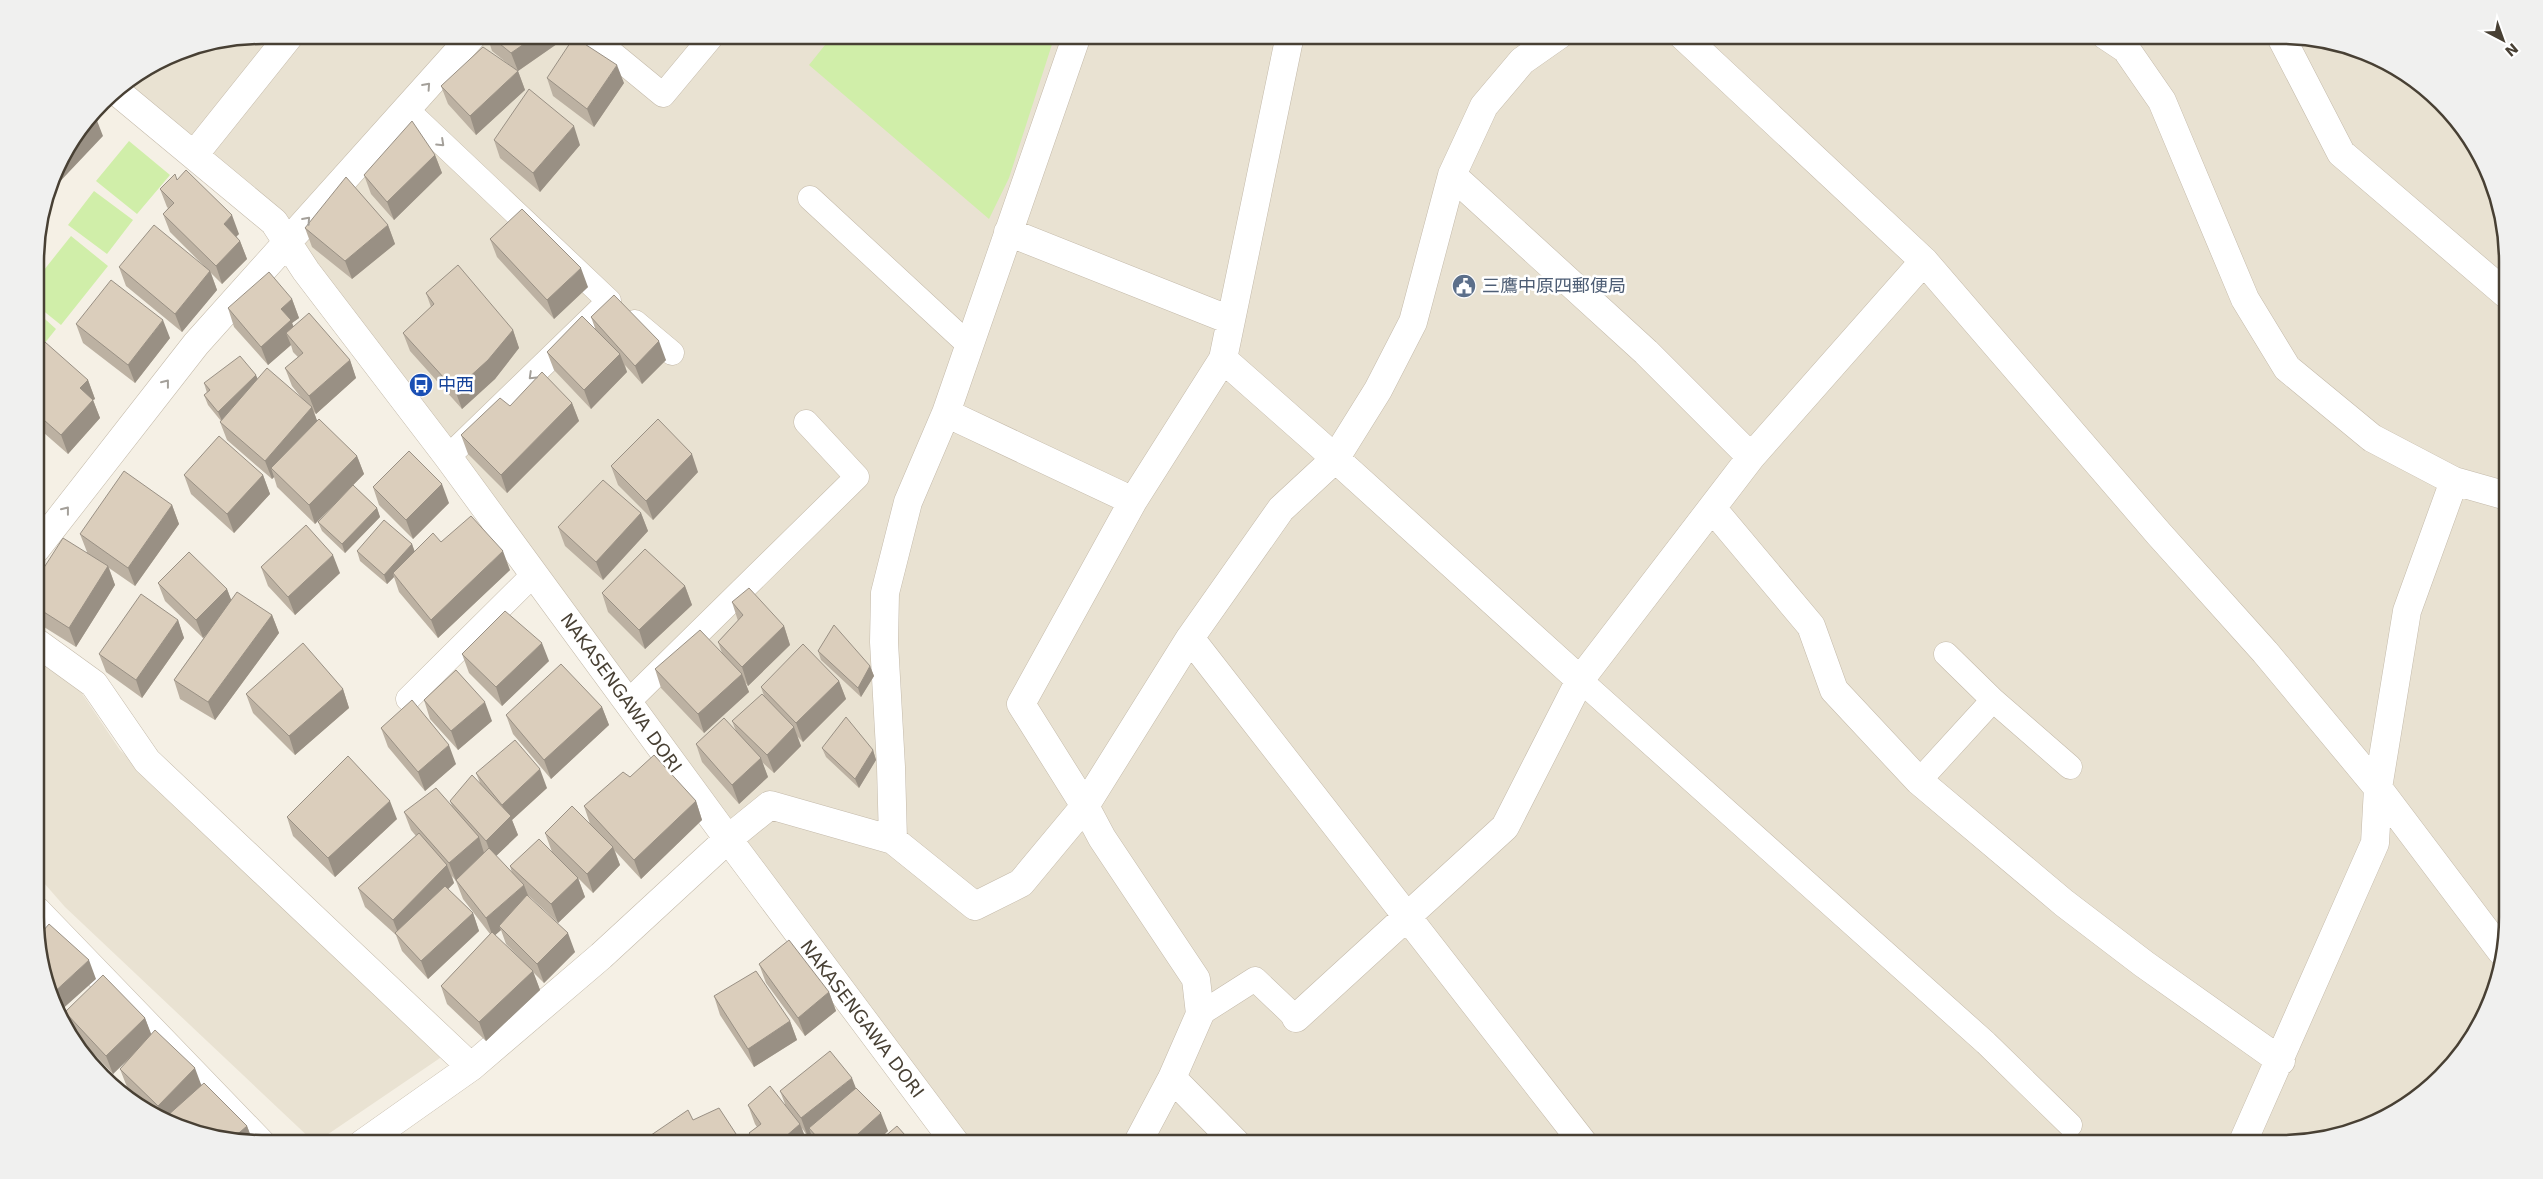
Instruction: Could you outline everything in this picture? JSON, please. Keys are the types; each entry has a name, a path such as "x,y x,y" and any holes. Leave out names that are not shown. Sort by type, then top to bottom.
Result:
{"street":[{"path":"194,155 283,44"},
{"path":"44,539 196,344 465,44"},
{"path":"893,840 884,642 885,593 908,502 946,413 1074,44"},
{"path":"1142,1135 1172,1078 1200,1014 1196,979 1102,838 1085,806 1021,704 1133,501 1223,359 1288,44"},
{"path":"375,1135 471,1067 601,956 728,839 770,805 893,840 975,906 1020,883 1085,806 1190,638 1281,509 1335,459 1378,390 1414,322 1452,175 1484,106 1522,62 1547,44"},
{"path":"1692,44 1924,261 2158,534 2265,652 2378,788 2497,946"},
{"path":"2119,44 2126,49 2162,102 2246,299 2287,368 2372,438 2454,481 2499,494"},
{"path":"2285,44 2341,153 2499,288"},
{"name":"NAKASENGAWA DORI","path":"121,95 274,222 728,839 949,1135"},
{"path":"1452,175 1646,352 1751,457"},
{"path":"1008,232 1230,320"},
{"path":"1296,1018 1505,827 1580,680 1751,457 1924,261"},
{"path":"1223,359 1580,680"},
{"path":"946,413 1133,501"},
{"path":"2246,1135 2281,1061 2375,843 2378,788 2407,611 2454,481"},
{"path":"1712,508 1810,626 1834,690 1918,782 2064,903 2144,964 2281,1061"},
{"path":"1190,638 1577,1135"},
{"path":"44,648 94,684 147,762 471,1067"},
{"path":"44,918 253,1135"},
{"path":"1172,1078 1228,1135"}],"lane":[{"path":"601,44 663,95 706,44"},
{"path":"406,110 609,300 672,353"},
{"path":"810,198 969,345"},
{"path":"448,458 609,300"},
{"path":"628,702 857,477 806,422"},
{"path":"408,699 533,575"},
{"path":"1946,654 1992,700 2070,767"},
{"path":"1580,680 1986,1043 2070,1125"},
{"path":"1918,782 1992,700"},
{"path":"1200,1014 1255,979 1296,1018"}],"shaded area":[{"path":"248,44 2295,44 2324,48 2351,55 2378,66 2414,89 2445,118 2477,165 2488,192 2495,219 2499,248 2499,931 2495,960 2488,987 2477,1014 2454,1050 2414,1090 2378,1113 2351,1124 2324,1131 2295,1135 949,1135 306,271 121,96 153,73 179,60 206,51"},
{"path":"44,663 79,689 120,750 443,1056 327,1135 307,1135 65,907 44,883"}],"green space":[{"path":"826,44 1052,44 1009,178 989,219 809,65"},
{"path":"129,141 170,175 137,214 96,181"},
{"path":"94,191 133,220 107,254 68,225"},
{"path":"71,236 108,266 61,325 44,311 44,270"},
{"path":"44,318 56,329 44,344"}],"building":[{"path":"500,44 524,44 511,53"},
{"path":"569,44 585,44 617,65 587,109 547,78"},
{"path":"483,47 518,71 470,116 441,86"},
{"path":"529,89 574,126 533,173 494,140"},
{"path":"412,121 435,155 387,202 364,175"},
{"path":"186,170 232,215 224,224 240,241 216,266 163,214 174,203 160,189 175,174 177,180"},
{"path":"346,177 388,225 345,261 305,228"},
{"path":"522,209 581,268 547,300 490,239"},
{"path":"154,225 210,271 175,314 119,267"},
{"path":"458,265 513,330 488,360 455,390 403,333 434,304 426,293"},
{"path":"269,272 292,299 281,309 291,320 261,347 228,308"},
{"path":"111,280 163,320 128,365 76,324"},
{"path":"614,295 659,341 635,366 591,317"},
{"path":"309,313 350,360 309,396 285,368 303,353 286,333"},
{"path":"582,316 620,354 584,390 547,352"},
{"path":"45,342 88,380 80,388 93,400 61,435 44,420"},
{"path":"240,356 256,375 218,412 204,395 210,390 204,383"},
{"path":"267,368 312,407 265,461 220,422"},
{"path":"542,372 572,403 501,475 461,435 500,398 510,406"},
{"path":"319,419 357,456 309,505 271,468"},
{"path":"658,419 692,454 646,501 611,466"},
{"path":"219,436 263,475 227,514 184,475"},
{"path":"409,451 442,484 406,520 373,487"},
{"path":"124,471 172,505 128,568 80,534"},
{"path":"603,480 641,513 596,562 558,527"},
{"path":"353,485 377,508 342,544 318,522"},
{"path":"471,516 503,551 431,620 393,573 433,533 441,542"},
{"path":"384,520 412,544 384,575 357,551"},
{"path":"306,525 333,555 288,597 261,567"},
{"path":"63,538 108,566 69,628 44,612 44,568"},
{"path":"645,549 685,586 639,630 602,593"},
{"path":"189,552 227,589 196,620 158,583"},
{"path":"749,588 784,626 742,667 718,642 743,615 732,602"},
{"path":"237,592 272,615 208,702 174,680"},
{"path":"141,594 178,620 136,680 99,654"},
{"path":"505,611 542,643 496,687 462,654"},
{"path":"834,625 870,666 858,688 818,651"},
{"path":"700,630 742,674 698,714 655,669"},
{"path":"303,643 343,689 289,736 246,694"},
{"path":"803,644 839,681 796,723 761,687"},
{"path":"561,664 602,707 544,760 506,715"},
{"path":"456,670 485,702 451,731 424,700"},
{"path":"762,694 794,727 767,755 732,721"},
{"path":"412,700 449,745 418,772 381,728"},
{"path":"846,717 873,750 855,779 822,748"},
{"path":"724,718 761,758 732,785 696,744"},
{"path":"515,740 540,769 502,805 476,773"},
{"path":"654,755 696,801 634,860 584,806 623,772 630,777"},
{"path":"348,756 390,801 328,858 287,817"},
{"path":"472,775 511,816 486,841 450,801"},
{"path":"436,788 479,837 449,863 404,812"},
{"path":"572,806 613,847 587,874 545,833"},
{"path":"419,833 447,865 393,920 358,888"},
{"path":"539,839 578,878 551,904 510,866"},
{"path":"489,848 524,885 486,918 456,880"},
{"path":"445,886 473,913 421,961 395,933"},
{"path":"527,895 568,933 537,964 499,926"},
{"path":"49,924 89,960 56,990 48,960 44,930"},
{"path":"492,932 533,971 479,1022 441,986"},
{"path":"789,940 829,992 798,1018 759,964"},
{"path":"756,971 790,1021 748,1049 714,996"},
{"path":"103,975 145,1018 106,1056 65,1012"},
{"path":"155,1030 195,1068 158,1106 120,1069"},
{"path":"830,1051 852,1078 801,1118 780,1091"},
{"path":"204,1083 247,1126 238,1134 219,1131 192,1124 169,1115"},
{"path":"770,1086 800,1124 787,1135 751,1135 749,1133 761,1124 748,1105"},
{"path":"856,1088 881,1113 857,1135 815,1135 809,1128"},
{"path":"719,1108 737,1135 651,1135 688,1110 693,1120"},
{"path":"897,1126 905,1135 886,1135"}],"place":[{"name":"三鷹中原四郵便局","path":"1464,286"},
{"name":"中西","path":"421,385"}]}
